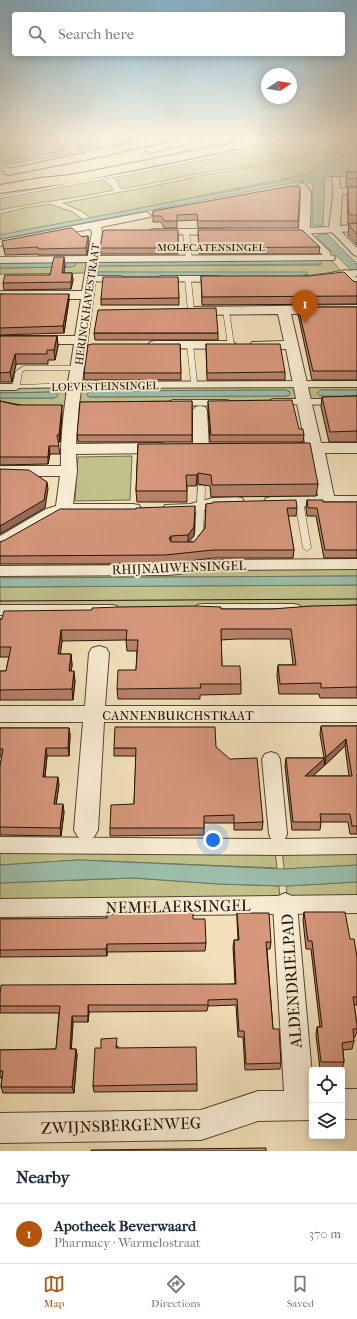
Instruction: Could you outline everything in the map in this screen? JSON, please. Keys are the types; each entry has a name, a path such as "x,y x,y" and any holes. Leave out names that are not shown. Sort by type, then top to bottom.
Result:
{"street":[{"path":"301,232 306,192"},
{"path":"337,192 334,229 357,253"},
{"path":"0,243 94,229 150,214"},
{"path":"301,232 357,228"},
{"path":"94,229 113,233"},
{"name":"HERINCKHAVESTRAAT","path":"64,509 69,471 68,449 72,406 90,279 94,229"},
{"path":"141,232 234,232"},
{"path":"301,232 331,258 352,273 357,285"},
{"name":"MOLECATENSINGEL","path":"92,259 331,258"},
{"path":"0,260 92,259"},
{"path":"322,277 352,273"},
{"path":"90,279 128,279"},
{"path":"150,279 228,279"},
{"path":"0,295 88,294"},
{"path":"176,311 357,309"},
{"path":"85,311 100,311"},
{"path":"284,311 314,448 318,453 327,501"},
{"path":"0,340 81,343 96,346"},
{"path":"143,346 291,345"},
{"name":"LOEVESTEINSINGEL","path":"75,385 194,383 357,384"},
{"name":"LOEVESTEINSINGEL","path":"0,387 16,387"},
{"path":"259,402 357,402"},
{"name":"LOEVESTEINSINGEL","path":"158,404 200,406 237,403"},
{"path":"68,449 209,448 200,406"},
{"path":"269,448 357,448"},
{"path":"0,471 69,471"},
{"path":"0,543 52,513 64,509 190,509 213,503 357,501"},
{"name":"RHIJNAUWENSINGEL","path":"0,571 168,570 213,565 357,564"},
{"path":"190,609 309,609"},
{"path":"0,610 127,610"},
{"path":"86,830 99,653"},
{"name":"CANNENBURCHSTRAAT","path":"0,714 357,714"},
{"path":"271,759 278,834"},
{"path":"0,844 271,847 357,846"},
{"name":"NEMELAERSINGEL","path":"0,908 357,904"},
{"name":"ALDENDRIELPAD","path":"285,905 306,1105"},
{"path":"345,1104 357,1104"},
{"name":"ZWIJNSBERGENWEG","path":"0,1128 201,1125 258,1106 306,1105"}],"lane":[{"path":"0,197 29,192"},
{"path":"186,232 189,259"},
{"path":"188,279 191,311"},
{"path":"226,310 231,345"},
{"path":"190,345 194,383"},
{"name":"LOEVESTEINSINGEL","path":"75,385 16,387 19,371 24,368 77,368"},
{"path":"186,547 191,547 199,536 201,488"},
{"path":"299,501 307,548"}],"green space":[{"path":"30,192 105,192 0,210 0,197"},
{"path":"123,192 221,192 91,218 81,211 63,203"},
{"path":"50,204 73,212 82,219 0,235 0,214"},
{"path":"318,259 330,259 341,271 304,276 308,274 96,272 96,266 319,265 321,264"},
{"path":"73,261 88,261 86,273 0,274 0,268 71,267"},
{"path":"295,386 298,400 78,402 80,387","holes":["90,391 289,391 288,396 89,397"]},
{"path":"307,386 357,386 357,390 321,390 323,396 357,396 357,400 310,400"},
{"path":"66,388 65,406 22,406 0,403 0,398 54,398 57,394 54,392 0,393 0,389"},
{"path":"132,456 130,500 75,501 78,457"},
{"path":"357,567 357,576 0,578 0,573 213,572 213,568"},
{"path":"357,585 357,606 0,608 0,587"},
{"path":"282,849 357,849 357,865 284,869"},
{"path":"0,850 275,850 277,868 79,860 0,865"},
{"path":"134,878 219,884 279,886 280,900 0,903 0,883"},
{"path":"357,882 357,900 288,901 286,886"}],"shaded area":[{"path":"226,192 247,192 0,239 0,235"},
{"path":"313,192 324,192 323,225 312,225"},
{"path":"327,234 357,264 357,276 316,236"},
{"path":"318,259 322,264 96,266 97,260"},
{"path":"73,261 76,263 75,266 71,267 0,268 0,262"},
{"path":"96,272 307,272 308,274 297,276 96,277"},
{"path":"285,390 290,392 290,395 89,397 86,395 90,391"},
{"path":"321,390 357,390 357,396 323,396 317,393"},
{"path":"54,392 58,394 57,397 54,398 0,398 0,393"},
{"path":"357,576 357,585 0,587 0,578"},
{"path":"79,860 284,869 357,865 357,882 286,886 219,884 134,878 0,883 0,865"}],"building":[{"path":"259,192 300,192 298,221 198,221 197,214 177,215 177,221 164,221 161,216 153,216 153,211"},
{"path":"348,192 357,192 357,215 349,215"},
{"path":"357,223 357,234 349,226 349,224"},
{"path":"70,228 82,237 88,236 86,248 38,249 38,247 4,249 2,241"},
{"path":"178,230 178,248 100,248 103,231"},
{"path":"198,230 302,230 320,247 199,248"},
{"path":"54,257 64,257 62,273 72,273 71,282 3,283 5,275 50,275"},
{"path":"344,272 353,281 357,282 357,296 202,297 201,276 308,276"},
{"path":"103,277 178,277 179,298 101,299"},
{"path":"0,294 69,294 63,326 0,328"},
{"path":"298,307 357,307 357,371 313,371"},
{"path":"216,308 218,333 94,333 98,310"},
{"path":"0,336 57,336 54,350 47,350 47,354 15,354 10,372 0,373"},
{"path":"180,344 181,373 84,373 88,345"},
{"path":"206,344 280,344 285,372 207,373"},
{"path":"357,396 357,431 330,432 322,397"},
{"path":"292,400 299,429 303,429 304,435 211,435 208,401"},
{"path":"0,401 17,405 62,405 59,435 57,435 59,446 49,446 48,457 0,457"},
{"path":"192,401 192,435 77,435 80,402"},
{"path":"310,443 318,484 212,485 211,475 198,473 197,475 186,475 187,491 136,491 138,444"},
{"path":"0,469 29,470 47,482 44,500 0,526"},
{"path":"296,500 297,508 287,508 294,550 213,550 165,555 0,556 0,542 60,509 136,509 195,506 194,527 188,535 171,536 169,538 171,542 194,542 205,528 206,504 213,502"},
{"path":"307,500 323,500 323,502 357,502 357,550 325,550 317,508 308,508"},
{"path":"357,605 357,687 321,688 321,683 280,684 278,665 296,665 291,629 221,629 222,666 240,666 241,684 200,684 201,688 117,689 118,670 136,670 138,640 126,640 127,630 61,630 58,654 71,654 69,671 74,671 72,689 0,690 0,671 6,671 11,647 0,647 0,619 2,619 4,611 92,610 92,608 195,606 221,607 221,609 272,609"},
{"path":"321,726 357,726 357,826 352,826 350,814 320,814 321,822 293,822 286,758 325,758 305,776 352,776 346,739 326,757"},
{"path":"115,727 215,727 216,747 230,759 257,758 263,822 234,823 234,815 204,816 204,828 110,828 111,805 134,804 136,748 114,748"},
{"path":"0,728 69,728 68,748 46,748 43,777 58,777 54,804 63,804 60,828 0,827 0,766 3,749 0,749"},
{"path":"304,912 345,912 350,939 354,939 357,957 357,997 353,997 357,1029 353,1029 354,1041 342,1043 344,1062 321,1062 317,1027 322,1027 312,941 308,941"},
{"path":"193,913 193,919 205,919 206,943 107,944 106,949 0,950 0,919 107,918 107,914"},
{"path":"237,913 269,913 271,942 266,942 273,1029 279,1029 281,1063 246,1064 244,1031 239,1031 237,999 208,1000 208,1005 88,1005 88,1016 72,1016 70,1049 76,1049 72,1087 1,1087 3,1071 0,1071 0,1050 56,1049 60,1006 0,1006 1,985 236,984 234,940 239,940"},
{"path":"117,1038 116,1048 196,1047 197,1084 93,1086 95,1048 101,1048 101,1039"},
{"path":"266,1148 266,1151 91,1151 91,1150"}],"tram line":[{"path":"0,601 357,599"}],"place":[{"name":"Apotheek Beverwaard","path":"305,323"}]}
